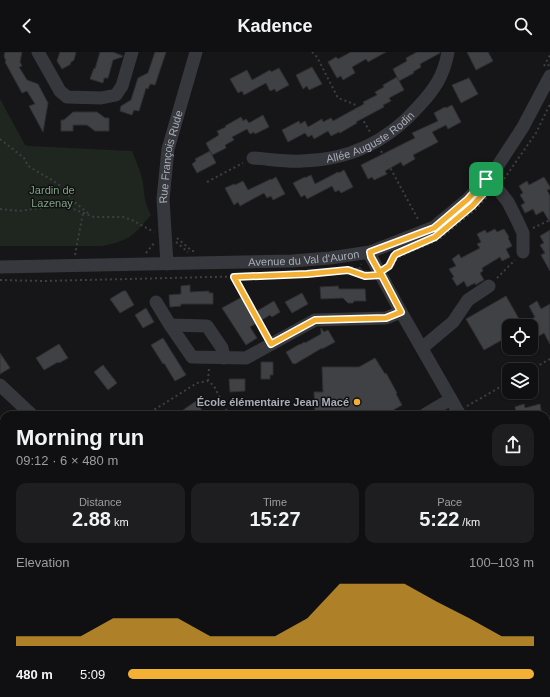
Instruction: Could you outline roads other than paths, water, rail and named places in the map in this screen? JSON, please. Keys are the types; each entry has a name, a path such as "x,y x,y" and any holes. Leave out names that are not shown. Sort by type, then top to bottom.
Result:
{"street":[{"path":"38,52 60,91 67,96 101,98 116,95 122,86 132,52"},
{"name":"Rue François Rude","path":"167,264 163,199 168,149 196,52"},
{"name":"Allée Auguste Rodin","path":"253,158 301,161 332,158 360,150 376,142 397,128 427,97 441,76 448,52"},
{"name":"Avenue du Val d'Auron","path":"0,267 292,261 330,258 370,252 434,228 468,199 497,167 523,127 547,70"},
{"path":"486,179 508,202 523,233 523,252"},
{"path":"370,252 380,274 458,411"},
{"path":"422,348 453,322 468,300 489,286"},
{"path":"156,302 192,358 246,358 315,320 386,318 401,312"},
{"path":"170,325 207,326 222,348 224,358"},
{"path":"0,385 28,411"},
{"path":"431,411 451,399"}],"place":[{"name":"École élémentaire Jean Macé","path":"357,402"}],"park label":[{"name":"Jardin de Lazenay","path":"52,196"}]}
